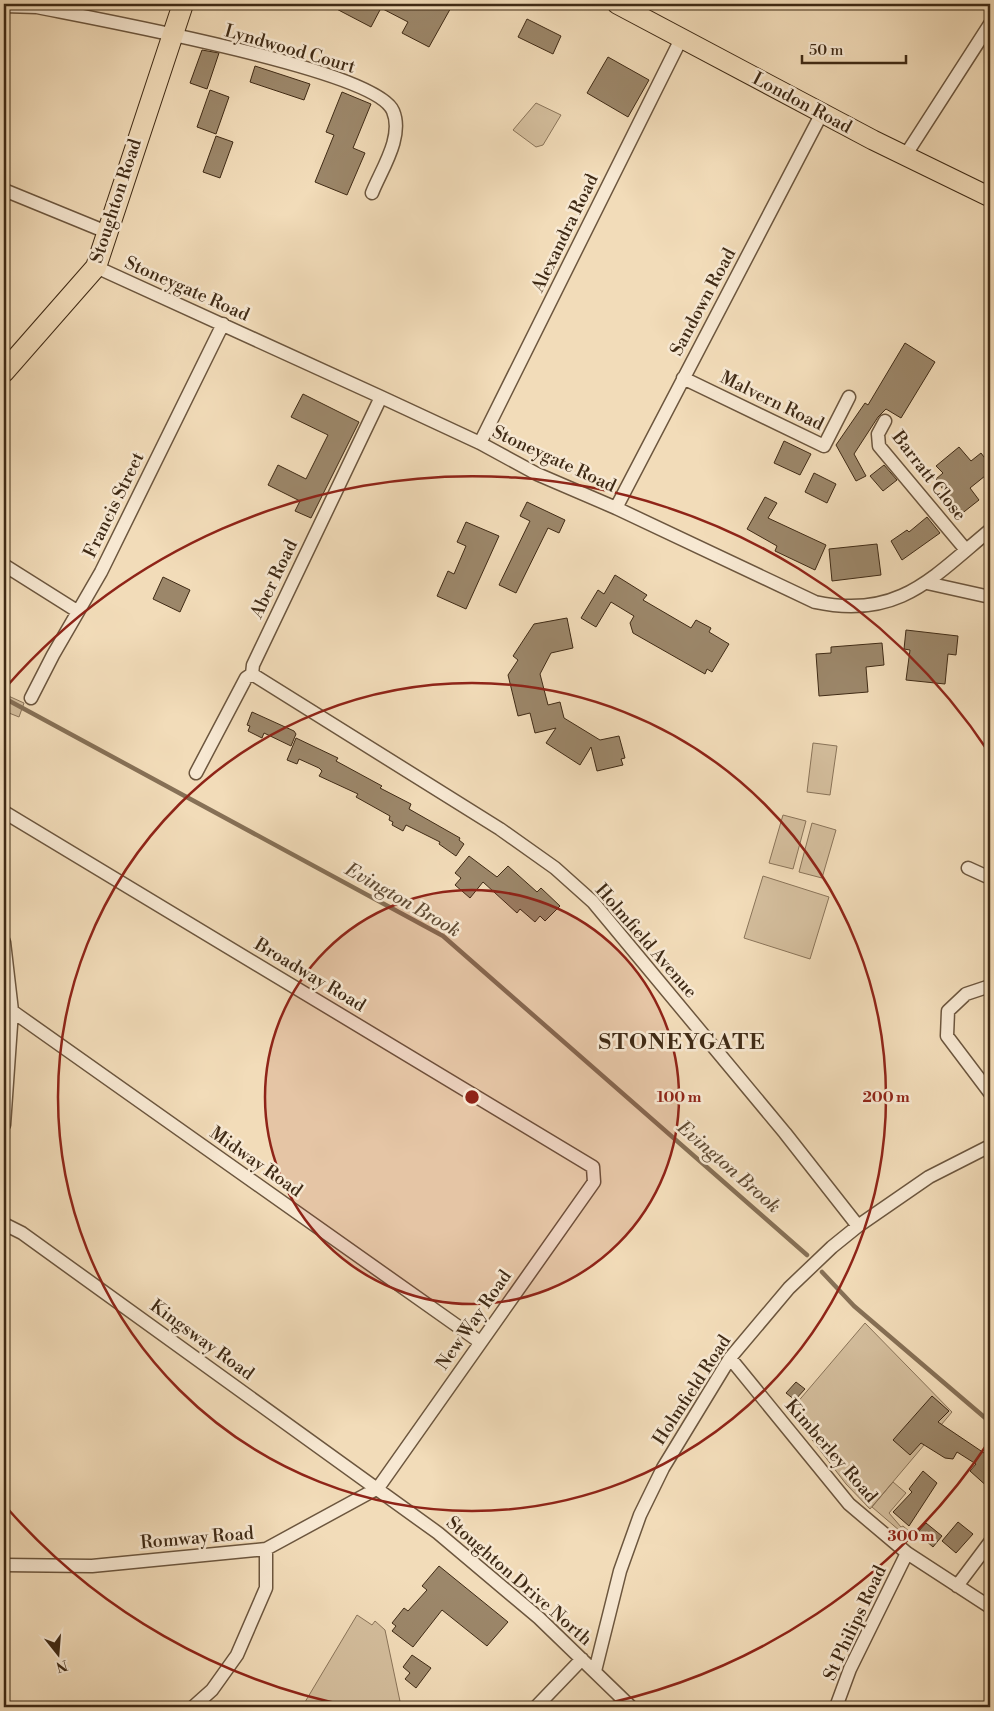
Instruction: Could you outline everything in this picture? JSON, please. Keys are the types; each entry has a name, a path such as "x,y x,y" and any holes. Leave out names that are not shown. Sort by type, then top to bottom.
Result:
{"highway":[{"name":"Stoughton Road","path":"4,372 96,267 108,233 128,162 183,4"}],"main road":[{"name":"London Road","path":"617,4 905,156 990,197"}],"street":[{"name":"Lyndwood Court","path":"4,6 37,6 237,50 335,77 384,100 394,111 396,131 372,193"},
{"path":"905,156 990,24"},
{"name":"Alexandra Road","path":"480,443 681,39"},
{"name":"Sandown Road","path":"616,508 822,113"},
{"path":"4,190 108,233"},
{"name":"Stoneygate Road","path":"96,267 480,443 537,474 616,508 815,602 851,608 873,605 902,596 927,583 990,530"},
{"name":"Francis Street","path":"31,698 77,611 86,600 101,572 223,324"},
{"name":"Malvern Road","path":"683,378 824,446 849,397"},
{"name":"Aber Road","path":"196,773 246,678 252,674 253,665 381,397"},
{"name":"Barratt Close","path":"885,421 878,434 879,446 966,550"},
{"path":"4,565 77,611"},
{"path":"927,583 990,597"},
{"name":"Holmfield Avenue","path":"252,674 500,829 555,868 593,902 785,1132 858,1226"},
{"name":"Broadway Road","path":"4,812 589,1164 595,1172"},
{"path":"968,868 990,878"},
{"path":"4,942 12,1010 4,1125"},
{"path":"990,986 966,994 948,1011 947,1036 990,1093"},
{"name":"Midway Road","path":"12,1010 480,1342"},
{"name":"Holmfield Road","path":"595,1671 620,1571 640,1516 663,1468 730,1358 788,1288 832,1247 858,1226 929,1178 990,1146"},
{"name":"New Way Road","path":"378,1488 594,1182 595,1172"},
{"name":"Kingsway Road","path":"4,1224 22,1233 378,1488"},
{"name":"Kimberley Road","path":"730,1358 849,1504 907,1554 990,1607"},
{"name":"Romway Road","path":"4,1565 92,1566 266,1549 378,1488"},
{"name":"Stoughton Drive North","path":"378,1488 438,1533 539,1618 631,1707"},
{"path":"957,1586 990,1542"},
{"path":"193,1707 212,1690 237,1655 266,1588 266,1549"},
{"name":"St Philips Road","path":"836,1707 850,1669 907,1554"},
{"path":"536,1707 582,1659"}],"shaded area":[{"path":"536,103 561,115 543,145 536,147 513,130"},
{"path":"4,694 24,703 19,717 4,711"},
{"path":"813,743 837,746 830,795 807,792"},
{"path":"783,815 806,821 793,869 769,863"},
{"path":"812,823 836,830 822,878 799,872"},
{"path":"763,876 829,897 810,959 744,938"},
{"path":"865,1323 952,1412 870,1509 846,1484 790,1411"},
{"path":"893,1482 906,1493 889,1513 901,1527 903,1526 911,1533 907,1537 872,1507"},
{"path":"357,1615 372,1625 375,1621 385,1630 401,1706 302,1707"}],"building":[{"path":"327,4 453,4 429,47 402,33 408,22 381,8 371,27"},
{"path":"527,19 561,36 553,54 518,37"},
{"path":"202,50 219,53 207,89 190,83"},
{"path":"608,57 649,80 628,117 587,93"},
{"path":"255,66 310,84 304,100 250,82"},
{"path":"210,90 229,97 216,134 197,127"},
{"path":"342,92 371,104 353,148 365,153 347,195 315,182 334,135 326,132"},
{"path":"216,136 233,142 220,178 203,172"},
{"path":"905,343 935,362 901,418 886,409 878,417 854,454 866,476 856,481 836,445 865,403 868,405"},
{"path":"303,394 359,422 311,518 295,511 300,501 268,485 278,465 306,479 328,435 291,417"},
{"path":"784,441 811,454 800,475 774,463"},
{"path":"959,447 971,461 981,453 990,465 990,472 970,488 979,500 960,515 936,479 943,473 936,466"},
{"path":"884,465 897,480 883,491 870,476"},
{"path":"814,473 836,484 827,503 805,492"},
{"path":"765,497 777,503 768,518 826,545 815,570 775,551 777,546 747,529"},
{"path":"527,502 565,520 559,533 548,528 516,593 499,585 530,521 520,516"},
{"path":"927,517 940,533 902,560 891,541 907,530 909,532"},
{"path":"466,522 499,536 466,609 437,596 448,571 454,574 466,546 457,542"},
{"path":"877,544 881,575 832,581 829,549"},
{"path":"615,575 647,595 643,600 691,628 696,620 711,628 709,632 729,644 712,672 707,669 705,674 633,633 630,623 634,616 611,602 596,627 581,618 598,590 604,594"},
{"path":"163,577 190,590 180,612 153,599"},
{"path":"567,618 573,648 551,653 540,674 548,705 560,702 564,718 600,740 619,736 625,758 621,759 623,765 597,771 591,747 580,765 546,743 556,728 535,733 530,713 518,716 508,675 518,660 513,656 534,624"},
{"path":"906,630 958,636 956,655 948,654 945,684 906,680 910,650 904,649"},
{"path":"882,643 884,665 866,667 868,692 819,696 816,654 831,653 831,647"},
{"path":"252,712 294,731 296,734 291,746 264,733 262,738 248,731 250,726 247,725"},
{"path":"296,738 338,758 336,761 382,786 380,788 411,804 409,809 460,838 459,840 464,844 456,856 439,844 440,842 406,825 403,831 392,825 393,822 389,820 390,816 356,797 358,794 319,776 322,771 319,768 299,759 297,764 287,760"},
{"path":"469,856 497,877 508,866 537,892 541,888 560,906 545,921 540,916 535,922 520,909 517,913 483,882 470,898 455,885 461,878 455,873"},
{"path":"796,1382 805,1389 795,1400 786,1393"},
{"path":"932,1396 949,1411 938,1422 990,1457 990,1489 970,1471 976,1464 957,1452 953,1459 945,1458 921,1443 910,1455 893,1440"},
{"path":"923,1471 937,1483 909,1526 893,1512 912,1492 909,1489"},
{"path":"958,1522 973,1534 956,1553 942,1541"},
{"path":"926,1523 942,1536 933,1547 917,1533"},
{"path":"439,1566 508,1622 487,1646 442,1610 413,1647 392,1631 396,1626 392,1623 404,1608 408,1611 427,1590 422,1586"},
{"path":"412,1655 431,1668 416,1688 405,1679 410,1673 403,1667"}],"waterway":[{"name":"Evington Brook","path":"4,698 443,936 807,1255"},
{"name":"Evington Brook","path":"822,1272 854,1306 990,1422"}],"district":[{"name":"STONEYGATE","path":"682,1042"}]}
